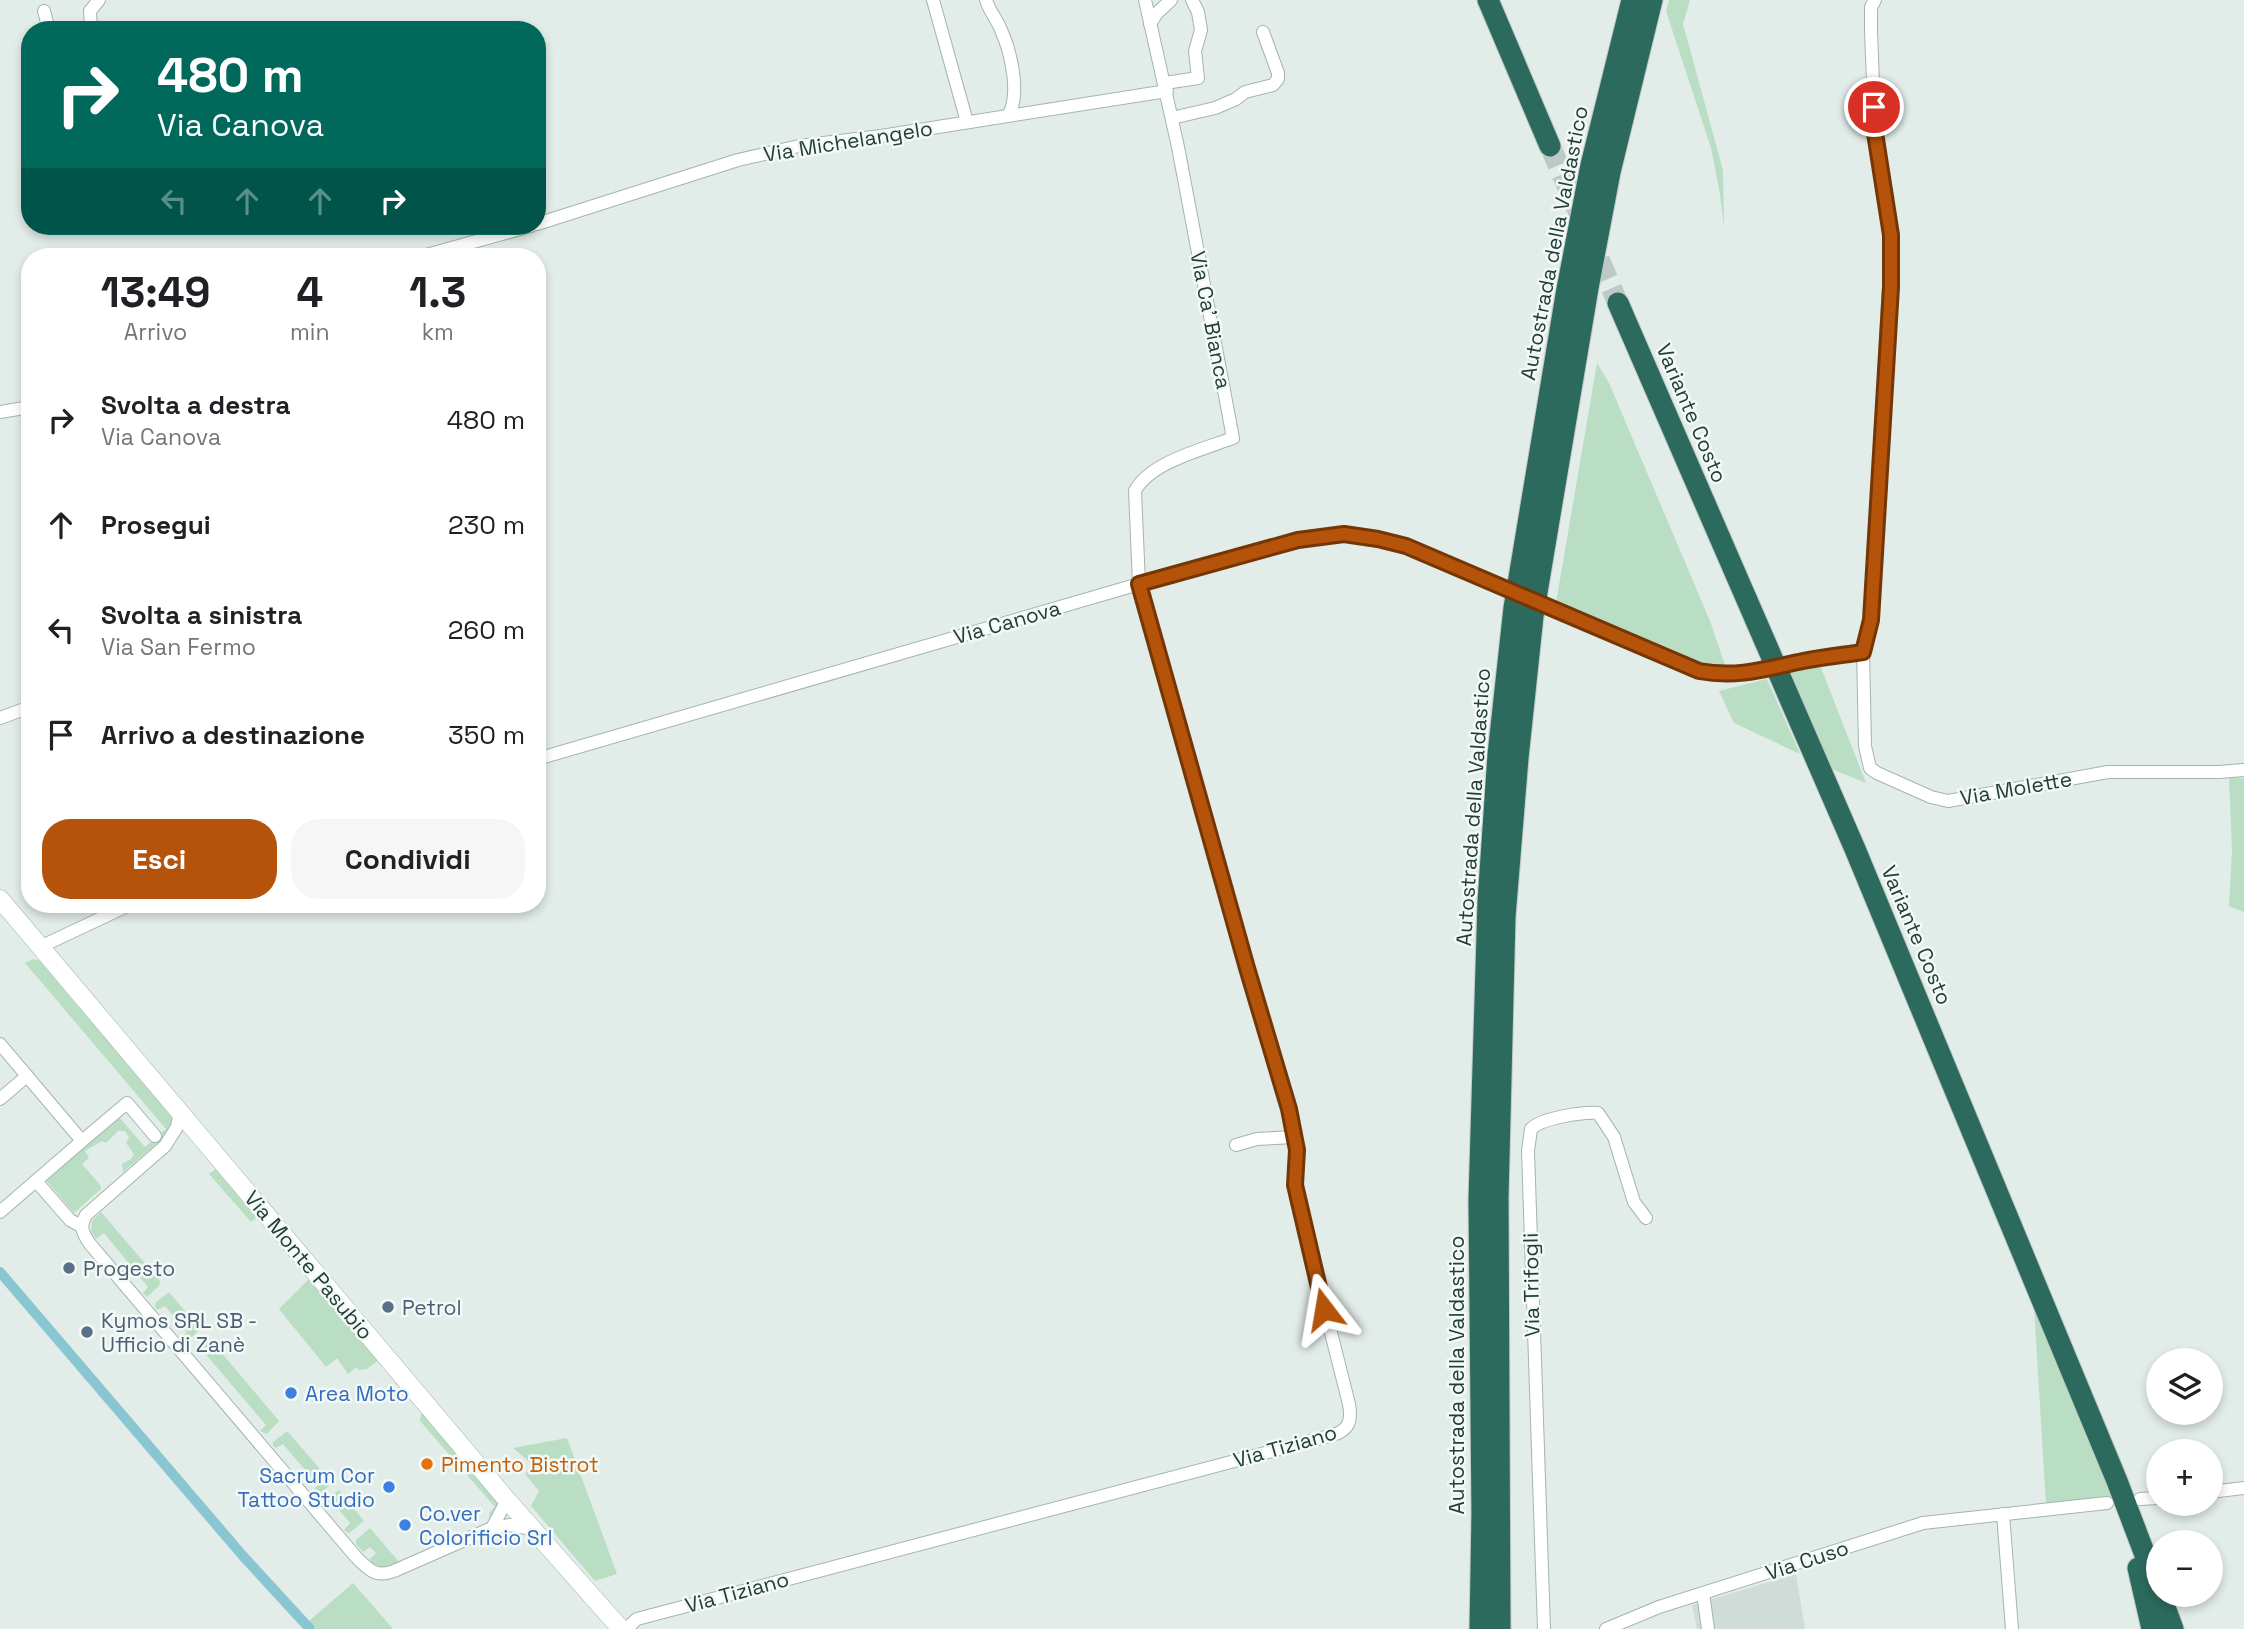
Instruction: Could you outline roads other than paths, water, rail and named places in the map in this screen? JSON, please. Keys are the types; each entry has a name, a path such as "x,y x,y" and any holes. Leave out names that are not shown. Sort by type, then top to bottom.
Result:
{"highway":[{"path":"1488,0 1550,146"},
{"name":"Autostrada della Valdastico","path":"1480,1629 1482,1499 1479,1200 1488,902 1498,755 1514,608 1567,289 1591,165 1632,0"},
{"name":"Autostrada della Valdastico","path":"1500,1629 1498,1197 1505,917 1518,758 1533,616 1588,288 1610,172 1652,0"},
{"name":"Variante Costo","path":"1618,303 1854,849 2117,1481 2146,1558"},
{"path":"2117,1481 2152,1629"},
{"name":"Variante Costo","path":"2165,1607 2173,1629"}],"main road":[{"name":"Via Monte Pasubio","path":"0,899 507,1500 623,1629"}],"street":[{"path":"82,0 90,11 91,21"},
{"path":"90,11 99,0"},
{"path":"933,0 967,122"},
{"path":"986,0 1001,30 1012,73 1015,100 1008,116"},
{"name":"Via Ca' Bianca","path":"1139,584 1135,491 1137,486 1147,475 1164,465 1233,438 1166,87 1145,0"},
{"path":"1150,24 1160,9 1171,0"},
{"name":"Via Michelangelo","path":"546,221 738,160 799,146 1008,116 1166,87 1198,78 1195,51 1201,30 1198,12 1192,0"},
{"path":"1863,652 1871,620 1891,287 1890,228 1875,133 1871,7 1875,0"},
{"path":"44,10 47,21"},
{"path":"1172,117 1215,108 1245,92 1273,85 1278,74 1264,32"},
{"path":"452,248 498,235"},
{"path":"0,412 21,408"},
{"name":"Via Canova","path":"546,756 1139,584 1298,540 1344,534 1406,546 1699,671 1717,674 1755,672 1801,661 1863,652"},
{"name":"Via Tiziano","path":"623,1629 637,1619 1333,1435 1345,1430 1351,1418 1295,1185 1296,1137 1139,584"},
{"name":"Via Molette","path":"1863,652 1865,746 1870,768 1931,797 1948,801 2108,772 2244,770"},
{"path":"0,718 21,710"},
{"path":"40,947 112,913"},
{"path":"0,1044 82,1141"},
{"path":"0,1098 27,1076"},
{"path":"0,1212 127,1103 155,1136"},
{"path":"180,1111 177,1127 165,1146 86,1215 82,1226 83,1235 90,1244 372,1573 384,1575 492,1528 510,1525 532,1529"},
{"name":"Via Trifogli","path":"1544,1629 1528,1151 1531,1129 1582,1113 1598,1113 1614,1137 1634,1202 1646,1219"},
{"path":"165,1146 189,1136 201,1136"},
{"path":"1236,1145 1256,1139 1296,1137"},
{"path":"36,1181 70,1220 82,1226"},
{"path":"2223,1490 2244,1488"},
{"path":"2140,1499 2146,1499"},
{"path":"492,1528 507,1500"},
{"name":"Via Cuso","path":"1606,1629 1659,1607 1923,1523 2106,1503"},
{"path":"2008,1514 2011,1629"},
{"path":"1703,1593 1709,1629"}],"waterway":[{"path":"0,1272 243,1556 310,1629"}],"tunnel":[{"path":"1550,146 1618,303"}],"place":[{"name":"Progesto","path":"69,1268"},
{"name":"Petrol","path":"388,1307"},
{"name":"Kymos SRL SB - Ufficio di Zanè","path":"87,1332"},
{"name":"Area Moto","path":"291,1393"},
{"name":"Pimento Bistrot","path":"427,1464"},
{"name":"Sacrum Cor Tattoo Studio","path":"389,1487"},
{"name":"Co.ver Colorificio Srl","path":"405,1525"}]}
